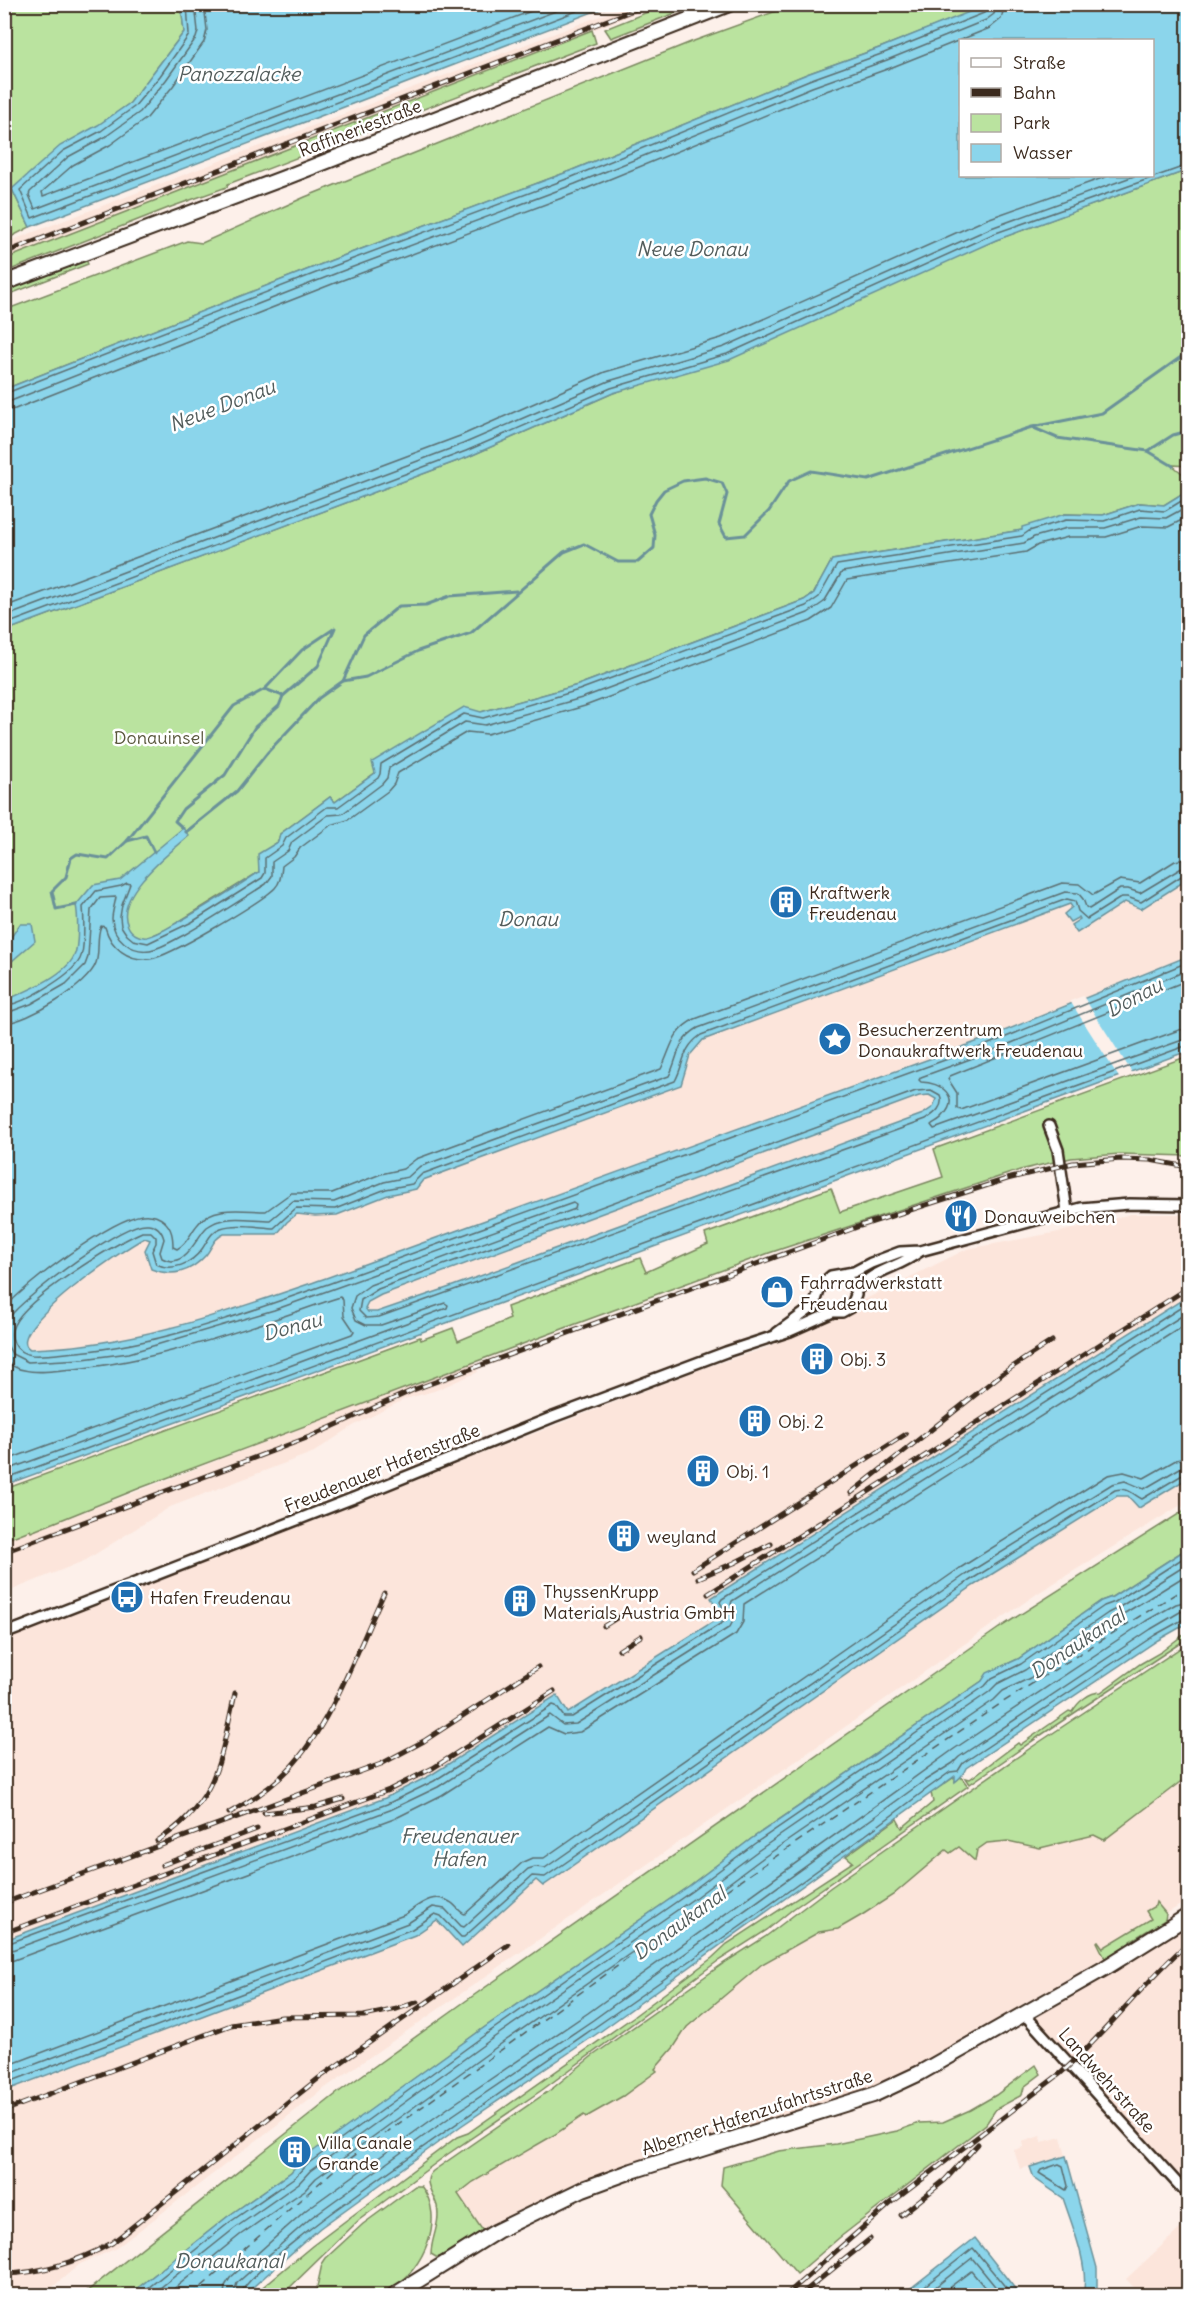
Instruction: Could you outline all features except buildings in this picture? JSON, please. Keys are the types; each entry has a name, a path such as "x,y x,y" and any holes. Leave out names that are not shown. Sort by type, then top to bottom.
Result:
{"street":[{"name":"Raffineriestraße","path":"4,283 729,4"},
{"path":"1049,1126 1058,1150 1067,1211"},
{"name":"Freudenauer Hafenstraße","path":"774,1335 814,1306 821,1285 831,1276 842,1276 900,1252 920,1251 1067,1211 1129,1204 1188,1204"},
{"name":"Freudenauer Hafenstraße","path":"4,1634 356,1497 553,1417 807,1324 833,1312 842,1312 854,1302 856,1291 878,1272 906,1262 920,1251"},
{"path":"842,1276 853,1283 856,1291"},
{"path":"819,1295 822,1304 833,1312"},
{"name":"Alberner Hafenzufahrtsstraße","path":"393,2295 497,2231 561,2198 632,2171 873,2095 920,2073 1188,1916"},
{"name":"Landwehrstraße","path":"1024,2014 1188,2195"}],"shaded area":[{"path":"629,5 657,5 5,259 5,243"},
{"path":"1188,879 1188,956 987,1038 235,1309 125,1340 43,1349 30,1349 20,1342 19,1327 46,1299 95,1264 145,1238 206,1254 216,1237 224,1234 277,1234 297,1214 315,1216 416,1189 423,1180 681,1085 690,1056 703,1040 1070,904 1080,919 1125,902 1141,909"},
{"path":"929,1095 936,1099 933,1107 923,1114 450,1287 377,1312 369,1312 365,1308 369,1301 381,1295 919,1096"},
{"name":"Hafen Freudenau","path":"1131,1214 1188,1214 1188,1296 711,1598 722,1616 568,1713 557,1696 431,1775 385,1798 5,1940 5,1640 602,1407 704,1368 766,1348 967,1249 1064,1231"},
{"path":"474,1361 478,1372 434,1391 405,1399 353,1426 314,1452 170,1507 86,1560 5,1593 5,1540 31,1530 32,1532"},
{"path":"1188,1478 1188,1508 1185,1510 1181,1505 1038,1593 325,2088 115,2249 80,2264 43,2295 5,2296 5,2091 415,1935 437,1920 462,1947 537,1880 543,1886 973,1586 1117,1496 1128,1496 1140,1507"},
{"path":"1184,1782 1188,1788 1188,1900 1166,1914 1156,1902 1151,1919 1130,1941 986,2028 978,2030 963,2041 898,2076 866,2089 629,2164 576,2184 520,2210 483,2231 458,2194 520,2153 623,2095 656,2071 655,2069 687,2027 762,1964 819,1932 838,1929 862,1915 893,1895 947,1849 959,1846 975,1861 977,1850 987,1843 1008,1841 1040,1848 1094,1835 1104,1840"},
{"path":"1188,1916 1188,2195 1024,2014"},
{"path":"1040,2136 1042,2142 1061,2137 1066,2156 1020,2169 1014,2150 1023,2147 1022,2142"},
{"path":"1184,2225 1188,2229 1188,2295 1141,2295 1126,2279"}],"green space":[{"path":"5,5 181,5 184,32 130,103 12,189 30,227 5,240"},
{"path":"665,5 696,5 611,38 605,29"},
{"path":"793,5 989,5 807,74 570,171 332,260 5,389 5,310 187,241 202,243 305,197 691,42"},
{"path":"592,30 596,43 5,272 5,259"},
{"name":"Donauinsel","path":"1188,170 1188,466 1172,465 1188,478 1188,490 1164,505 1140,503 1103,515 1065,514 1023,530 832,560 814,593 804,600 578,685 481,712 375,773 335,802 330,797 280,834 278,842 261,853 259,872 167,929 5,1001 5,631 468,457 613,393 650,381 996,240"},
{"path":"86,259 88,264 5,296 5,290"},
{"path":"1188,1056 1188,1156 1120,1154 1071,1158 1020,1170 769,1253 5,1540 5,1489 420,1337 421,1340 453,1328 458,1341 510,1319 507,1307 640,1258 646,1272 708,1244 705,1234 831,1188 840,1212 943,1177 934,1149"},
{"path":"1188,1508 1188,1548 1112,1597 1101,1601 1018,1659 988,1673 982,1681 751,1839 689,1886 485,2027 302,2160 291,2172 227,2217 129,2295 81,2296 340,2091 460,2005 999,1628"},
{"path":"1188,1631 1188,1638 970,1784 966,1778 970,1779 1018,1743 1020,1745 1069,1711 1072,1712 1084,1698 1101,1692"},
{"path":"1188,1643 1188,1777 1104,1840 1094,1835 1040,1848 1008,1841 987,1843 977,1850 975,1861 959,1847 950,1853 946,1850 893,1895 862,1915 838,1929 819,1932 762,1964 687,2027 655,2069 657,2071 623,2096 586,2117 584,2115 473,2182 458,2194 483,2231 440,2257 431,2254 438,2218 437,2206 428,2183 433,2171 553,2088 591,2057 724,1963 765,1937 831,1887 1029,1749"},
{"path":"956,1776 955,1781 961,1777 968,1786 793,1909 767,1930 718,1961 359,2220 282,2295 252,2296 312,2246 457,2137 468,2133 633,2017 712,1958 727,1944 853,1862 846,1856 897,1819 902,1828 933,1802 931,1793"},
{"path":"1156,1902 1166,1914 1165,1920 1130,1941 1131,1945 1105,1958 1097,1942 1103,1948 1151,1919 1146,1911 1155,1906"},
{"path":"1036,2065 1041,2074 1024,2087 1022,2095 996,2109 986,2124 839,2238 797,2274 721,2185 723,2167 779,2151 836,2144 897,2131 919,2123 943,2122 996,2095"},
{"path":"415,2186 421,2186 428,2199 432,2213 431,2227 422,2256 403,2280 382,2295 315,2296 322,2264 326,2258 363,2224"}],"water":[{"name":"Panozzalacke","path":"181,4 611,5 30,227 12,189 60,146 98,125 130,103 184,32"},
{"name":"Neue Donau","path":"989,4 1188,5 1188,170 996,240 729,360 613,393 468,457 5,631 5,389 332,260 570,171 807,74"},
{"name":"Donau","path":"1188,490 1188,879 1141,909 1125,902 1077,933 1071,925 1080,919 1079,917 1070,922 1064,914 1072,907 1070,904 703,1040 690,1055 681,1085 423,1180 416,1189 388,1195 337,1215 297,1214 277,1234 224,1234 215,1240 200,1261 181,1272 167,1273 151,1269 145,1250 150,1240 145,1238 94,1272 49,1308 33,1325 26,1340 30,1349 106,1342 181,1325 254,1303 987,1038 1188,956 1188,1051 5,1485 4,1001 43,983 69,963 77,946 76,905 93,885 120,880 183,828 189,836 145,876 128,902 125,914 129,929 138,936 151,936 259,872 258,854 278,842 280,834 330,797 335,802 375,773 372,762 464,707 481,712 578,685 804,600 814,593 832,560 1022,530 1022,527 1065,514 1103,515 1140,503 1164,505","holes":["929,1095 936,1099 933,1107 923,1114 450,1287 377,1312 368,1312 365,1308 368,1302 381,1295 919,1096"]},
{"path":"20,924 32,924 35,941 5,967 5,946"},
{"name":"Freudenauer Hafen","path":"1188,1296 1188,1478 1139,1508 1128,1496 1117,1496 973,1586 543,1886 536,1880 462,1947 437,1920 415,1935 5,2091 5,1940 385,1798 431,1775 557,1695 568,1713 722,1616 711,1598"},
{"name":"Donaukanal","path":"1188,1548 1188,1623 1158,1640 966,1768 955,1782 955,1776 601,2031 461,2126 320,2228 244,2295 129,2295 227,2217 291,2172 301,2160 485,2027 689,1886 751,1839 982,1681 987,1673 1018,1659 1101,1601 1112,1597"},
{"path":"1066,2156 1097,2268 1097,2295 1083,2295 1085,2284 1082,2260 1063,2198 1034,2178 1030,2167"},
{"path":"975,2238 1020,2295 902,2295"}],"pier":[{"path":"1083,996 1133,1074 1120,1079 1070,1001"}],"waterway":[{"path":"343,681 366,677 418,651 471,633 564,552 584,544 618,562 638,562 654,548 655,535 649,514 656,500 664,490 683,481 705,478 722,483 727,494 719,524 726,537 745,535 769,511 789,481 811,471 868,480 1032,427 1102,413 1188,352"},
{"path":"1034,428 1057,438 1148,451 1173,466"},
{"path":"1148,451 1173,435 1188,431"},
{"path":"186,832 237,791 268,752 319,698 343,681 364,635 399,606 426,605 450,596 516,591"},
{"path":"76,905 56,909 52,891 66,877 71,858 77,854 108,859 127,841 234,706 265,689 302,650 335,628 318,666 283,696 279,706 255,727 225,775 183,809 175,821 183,828"},
{"path":"265,689 283,696"},
{"path":"127,841 146,836 154,852"}],"ferry route":[{"path":"191,2296 333,2171 662,1934 1003,1702 1188,1586"}],"railway":[{"path":"4,253 649,4"},
{"path":"4,1552 312,1436 413,1390 860,1226 1007,1179 1073,1163 1121,1159 1150,1160 1188,1167"},
{"path":"708,1594 1188,1288"},
{"path":"851,1493 1003,1373 1052,1341"},
{"path":"693,1570 906,1434"},
{"path":"698,1578 771,1544"},
{"path":"229,1813 275,1783 304,1752 331,1709 384,1593"},
{"path":"604,1626 626,1612"},
{"path":"619,1650 641,1636"},
{"path":"4,1903 381,1764 424,1741 538,1667"},
{"path":"4,1933 389,1790 433,1768 554,1691"},
{"path":"157,1841 178,1826 193,1811 214,1777 235,1693"},
{"path":"264,1813 316,1807 343,1799"},
{"path":"162,1865 257,1829"},
{"path":"785,2296 891,2203 1061,2073 1188,1943"},
{"path":"4,2274 60,2265 112,2243 319,2078 508,1945"},
{"path":"4,2111 231,2025 282,2017 364,2016 417,2002"},
{"path":"901,2215 945,2180 978,2144"},
{"path":"799,2296 870,2239"}],"place":[{"name":"Kraftwerk Freudenau","path":"786,902"},
{"name":"Besucherzentrum Donaukraftwerk Freudenau","path":"835,1039"},
{"name":"Donauweibchen","path":"961,1216"},
{"name":"Fahrradwerkstatt Freudenau","path":"777,1292"},
{"name":"Obj. 3","path":"817,1359"},
{"name":"Obj. 2","path":"755,1421"},
{"name":"Obj. 1","path":"703,1471"},
{"name":"weyland","path":"624,1536"},
{"name":"Hafen Freudenau","path":"127,1597"},
{"name":"ThyssenKrupp Materials Austria GmbH","path":"520,1601"},
{"name":"Villa Canale Grande","path":"295,2152"}]}
